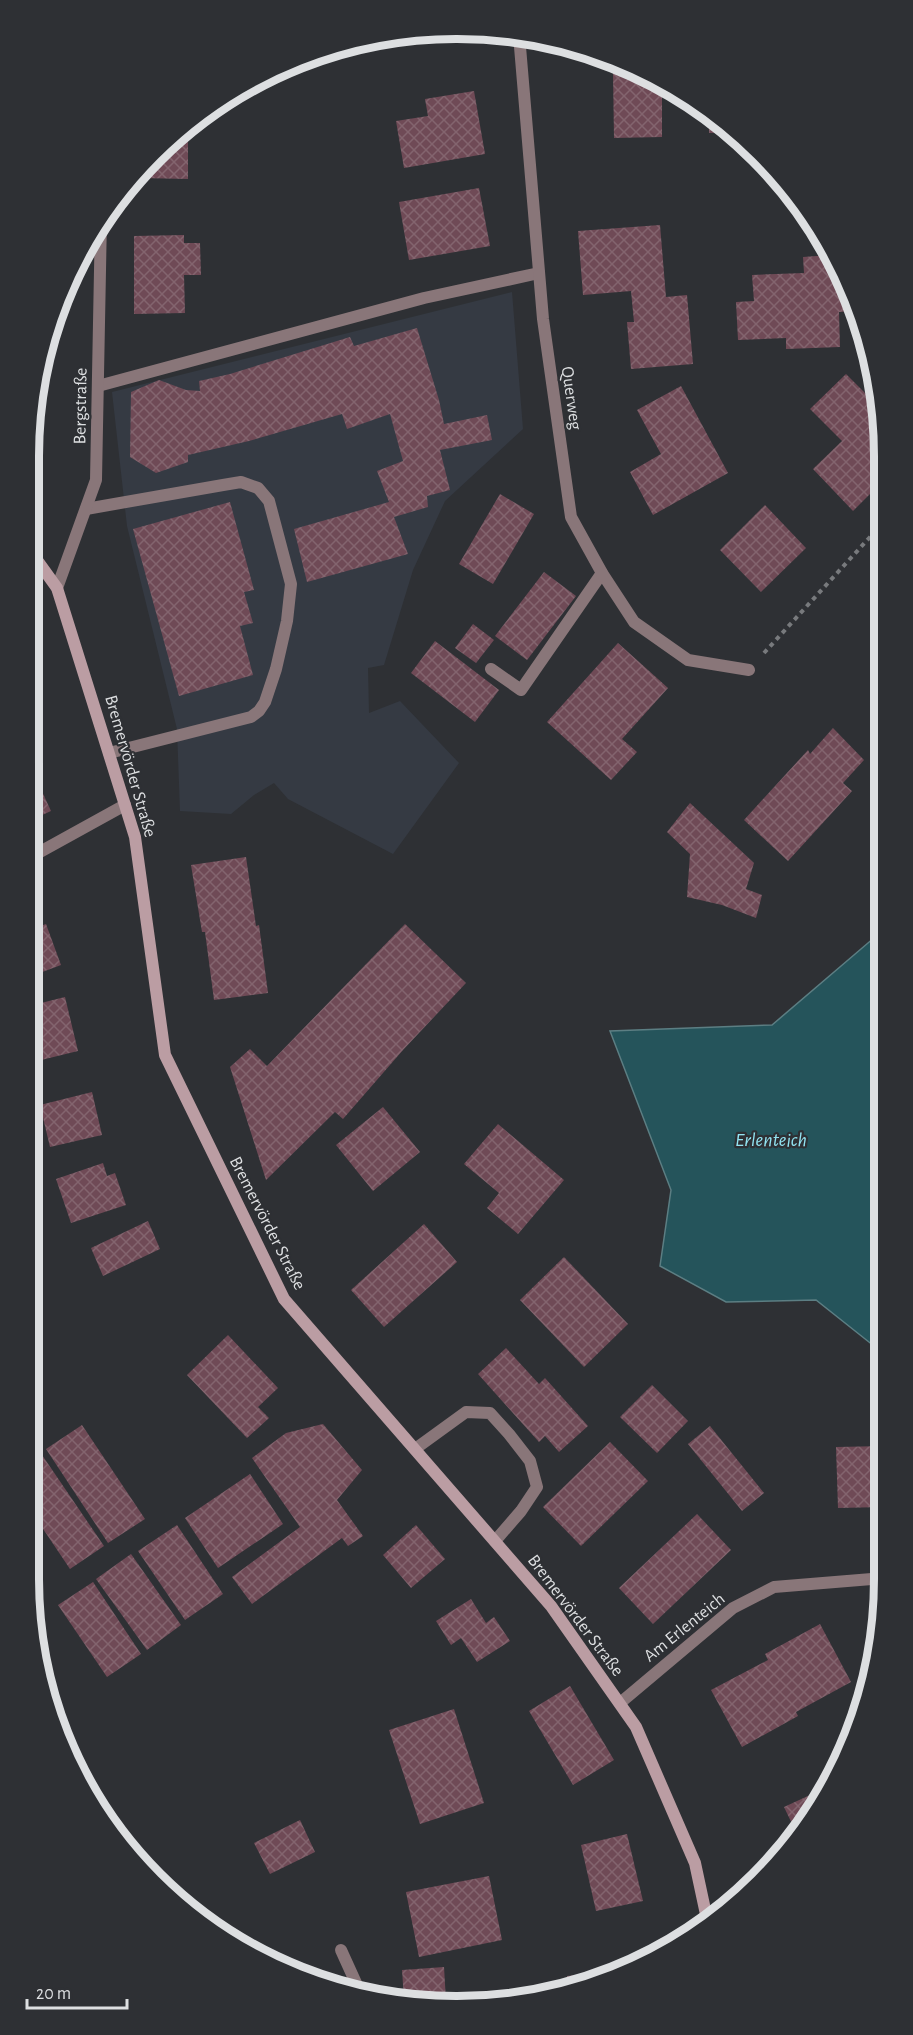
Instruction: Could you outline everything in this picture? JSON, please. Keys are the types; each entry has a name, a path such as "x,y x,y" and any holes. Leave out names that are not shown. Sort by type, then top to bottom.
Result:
{"main road":[{"name":"Bremervörder Straße","path":"39,564 57,588 135,837 165,1055 284,1299 551,1606 620,1703 636,1727 695,1863 706,1914"}],"street":[{"name":"Querweg","path":"520,44 543,320 571,517 602,573 634,622 688,660 749,670"},
{"name":"Bergstraße","path":"57,588 96,480 101,239"},
{"path":"98,386 424,298 539,273"},
{"path":"86,509 241,482 258,488 269,501 291,584 287,621 276,669 265,702 259,711 251,717 109,753"},
{"path":"491,669 521,690 602,573"},
{"path":"39,852 125,805"},
{"path":"415,1449 466,1412 490,1413 509,1434 530,1461 537,1487 521,1511 495,1541"},
{"name":"Am Erlenteich","path":"620,1703 733,1608 774,1587 874,1579"},
{"path":"341,1950 356,1984"}],"path":[{"path":"749,670 874,533"}],"shaded area":[{"path":"512,292 523,429 445,501 413,570 384,665 368,668 369,713 400,701 459,763 393,854 288,799 274,783 254,795 231,814 180,811 177,729 127,526 112,392"}],"water":[{"name":"Erlenteich","path":"874,938 874,1346 816,1300 726,1302 660,1266 671,1190 610,1031 772,1025"}],"building":[{"path":"613,73 621,73 662,93 662,137 614,138"},
{"path":"474,91 485,154 404,168 396,121 428,116 425,99"},
{"path":"709,124 720,133 709,133"},
{"path":"188,137 188,179 146,178"},
{"path":"479,188 490,246 409,260 399,202"},
{"path":"660,225 666,297 687,295 693,364 631,369 627,322 634,322 631,291 583,295 578,231"},
{"path":"184,235 184,243 200,243 201,275 184,275 185,313 134,314 134,236"},
{"path":"822,256 842,297 848,311 839,312 840,347 786,349 786,338 738,340 736,302 754,301 752,275 804,273 803,257"},
{"path":"417,328 444,424 487,415 492,440 440,450 450,490 427,496 428,507 394,517 408,554 307,582 294,529 389,502 377,471 403,461 390,414 347,429 342,414 249,441 188,455 188,462 156,473 130,457 131,392 159,380 186,390 200,391 199,381 230,374 350,337 354,346"},
{"path":"846,374 869,397 873,429 874,490 853,511 813,469 842,441 810,409"},
{"path":"681,386 728,473 653,515 630,472 661,454 637,410"},
{"path":"500,494 534,514 493,584 459,564"},
{"path":"230,502 254,590 244,592 253,623 240,626 253,675 179,696 133,529"},
{"path":"765,505 806,548 761,592 720,550"},
{"path":"544,572 576,596 527,660 495,636"},
{"path":"473,624 494,640 476,663 455,648"},
{"path":"435,641 499,690 475,722 411,673"},
{"path":"618,643 668,688 622,739 637,752 611,780 547,722"},
{"path":"833,728 864,760 843,783 852,791 788,861 744,820 808,750 810,754"},
{"path":"39,785 51,811 39,816"},
{"path":"690,803 754,863 746,889 762,895 756,918 722,905 687,897 690,854 667,832"},
{"path":"246,857 256,926 259,925 268,993 214,1000 205,932 202,932 191,865"},
{"path":"46,924 61,965 39,973 39,926"},
{"path":"405,924 466,983 343,1119 335,1112 266,1180 230,1067 250,1049 267,1066"},
{"path":"65,997 78,1051 39,1061 39,1004"},
{"path":"92,1092 102,1135 50,1147 40,1105"},
{"path":"383,1107 420,1152 373,1191 336,1145"},
{"path":"498,1124 564,1180 518,1234 487,1208 499,1193 464,1164"},
{"path":"103,1163 107,1176 115,1173 126,1205 71,1223 56,1179"},
{"path":"148,1221 160,1249 103,1276 91,1248"},
{"path":"424,1224 457,1262 384,1327 351,1290"},
{"path":"564,1257 628,1324 584,1367 520,1300"},
{"path":"228,1335 278,1388 258,1407 269,1418 247,1438 187,1375"},
{"path":"506,1348 539,1384 545,1378 588,1426 559,1452 545,1436 539,1442 478,1374"},
{"path":"652,1385 688,1421 657,1453 620,1417"},
{"path":"323,1424 362,1470 337,1500 363,1536 348,1546 342,1538 252,1604 232,1577 300,1527 252,1458 286,1433"},
{"path":"82,1425 145,1519 108,1543 46,1449"},
{"path":"710,1426 764,1493 742,1511 688,1444"},
{"path":"610,1442 648,1481 581,1546 543,1507"},
{"path":"874,1446 874,1507 838,1508 836,1447"},
{"path":"39,1453 104,1546 70,1569 39,1523"},
{"path":"250,1474 283,1524 218,1568 185,1518"},
{"path":"697,1514 731,1550 653,1624 619,1588"},
{"path":"177,1525 223,1594 185,1620 138,1551"},
{"path":"416,1525 445,1559 411,1588 383,1555"},
{"path":"131,1554 181,1625 147,1650 96,1579"},
{"path":"93,1582 141,1654 107,1677 58,1605"},
{"path":"471,1599 486,1623 494,1617 510,1641 477,1662 461,1638 451,1645 436,1621"},
{"path":"820,1624 851,1682 796,1712 798,1716 742,1747 711,1690 768,1660 765,1654"},
{"path":"570,1686 614,1760 573,1785 529,1711"},
{"path":"454,1709 484,1803 420,1824 389,1730"},
{"path":"814,1793 793,1826 784,1807"},
{"path":"300,1820 315,1852 270,1874 254,1843"},
{"path":"627,1834 643,1901 596,1911 581,1845"},
{"path":"489,1876 502,1940 419,1957 406,1892"},
{"path":"444,1967 446,1996 404,1992 402,1970"},
{"path":"592,1974 567,1981 567,1976"}]}
